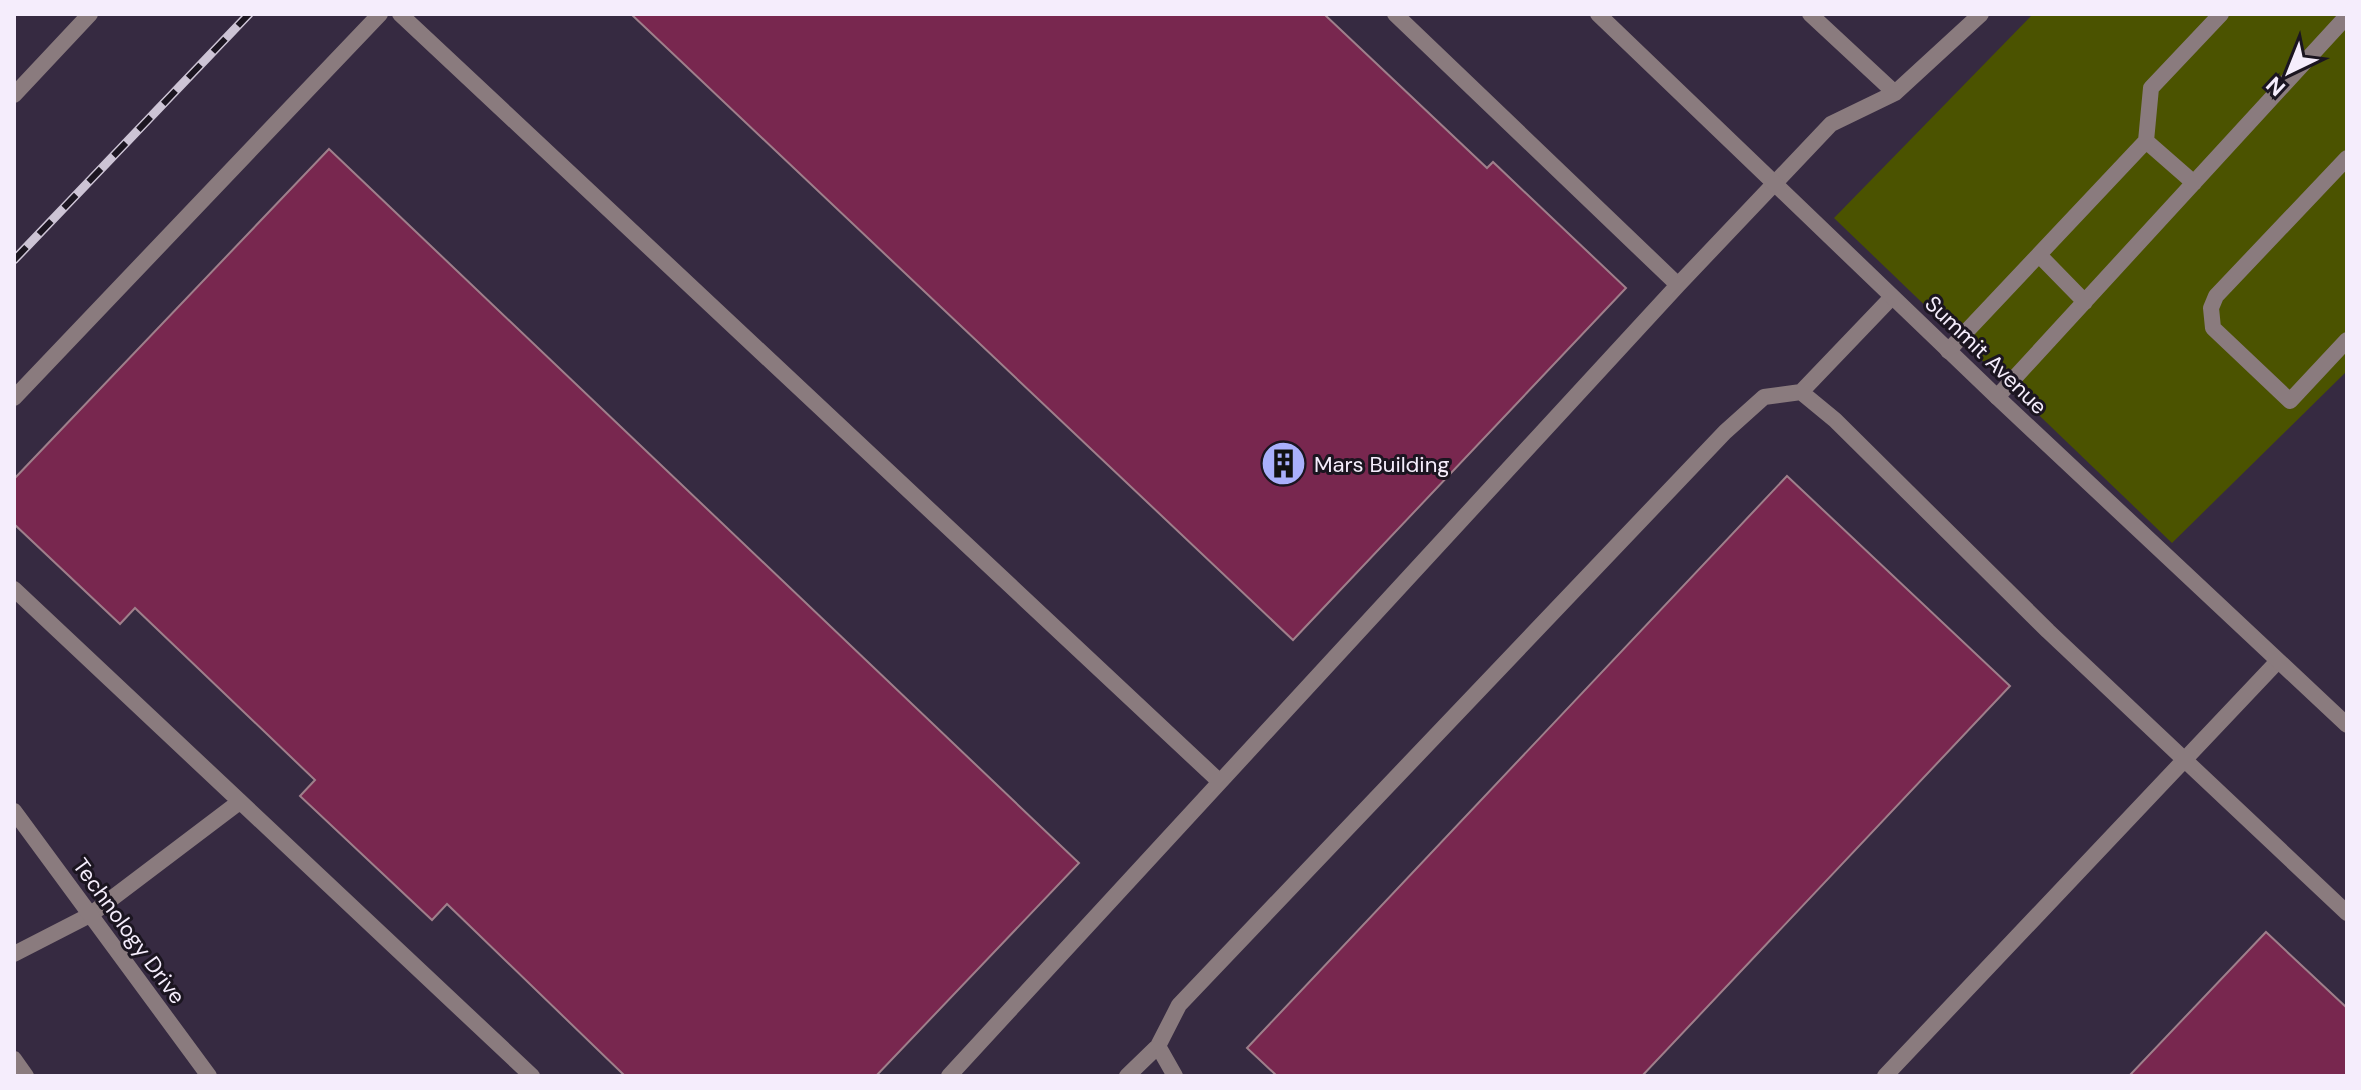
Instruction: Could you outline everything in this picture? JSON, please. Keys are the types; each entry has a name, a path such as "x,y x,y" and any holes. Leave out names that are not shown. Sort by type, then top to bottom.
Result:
{"street":[{"path":"14,95 90,14"},
{"path":"14,398 380,14"},
{"path":"400,14 1220,782"},
{"path":"1395,14 1678,285"},
{"name":"Summit Avenue","path":"1598,14 1948,351 2347,725"},
{"path":"1810,14 1895,93"},
{"path":"1948,351 2146,141 2151,88 2221,14"},
{"path":"949,1076 1678,285 1831,124 1895,93 1977,15"},
{"path":"1997,397 2347,16"},
{"path":"2146,141 2194,183"},
{"path":"2347,158 2216,296 2211,308 2213,328 2290,401 2347,340"},
{"path":"2039,255 2085,302"},
{"path":"1127,1076 1158,1046 1179,1005 1725,432 1764,397 1801,392 1892,297"},
{"path":"1801,392 1835,420 2347,913"},
{"path":"14,589 238,803 532,1076"},
{"path":"1885,1076 2278,661"},
{"path":"14,954 90,915 238,803"},
{"name":"Technology Drive","path":"14,811 209,1076"},
{"path":"1158,1046 1175,1076"},
{"path":"14,1059 26,1076"}],"green space":[{"path":"2033,14 2347,14 2347,371 2172,543 1834,218"}],"building":[{"name":"Mars Building","path":"631,14 1324,14 1487,168 1493,162 1626,288 1293,640"},
{"path":"329,149 1079,863 876,1076 625,1076 447,904 432,920 300,796 315,780 135,608 120,624 14,524 14,479"},
{"path":"1787,476 2010,686 1642,1076 1277,1076 1247,1048"},
{"path":"2266,932 2347,1008 2347,1076 2129,1076"}],"railway":[{"path":"14,260 249,14"}],"place":[{"name":"Mars Building","path":"1283,464"}]}
